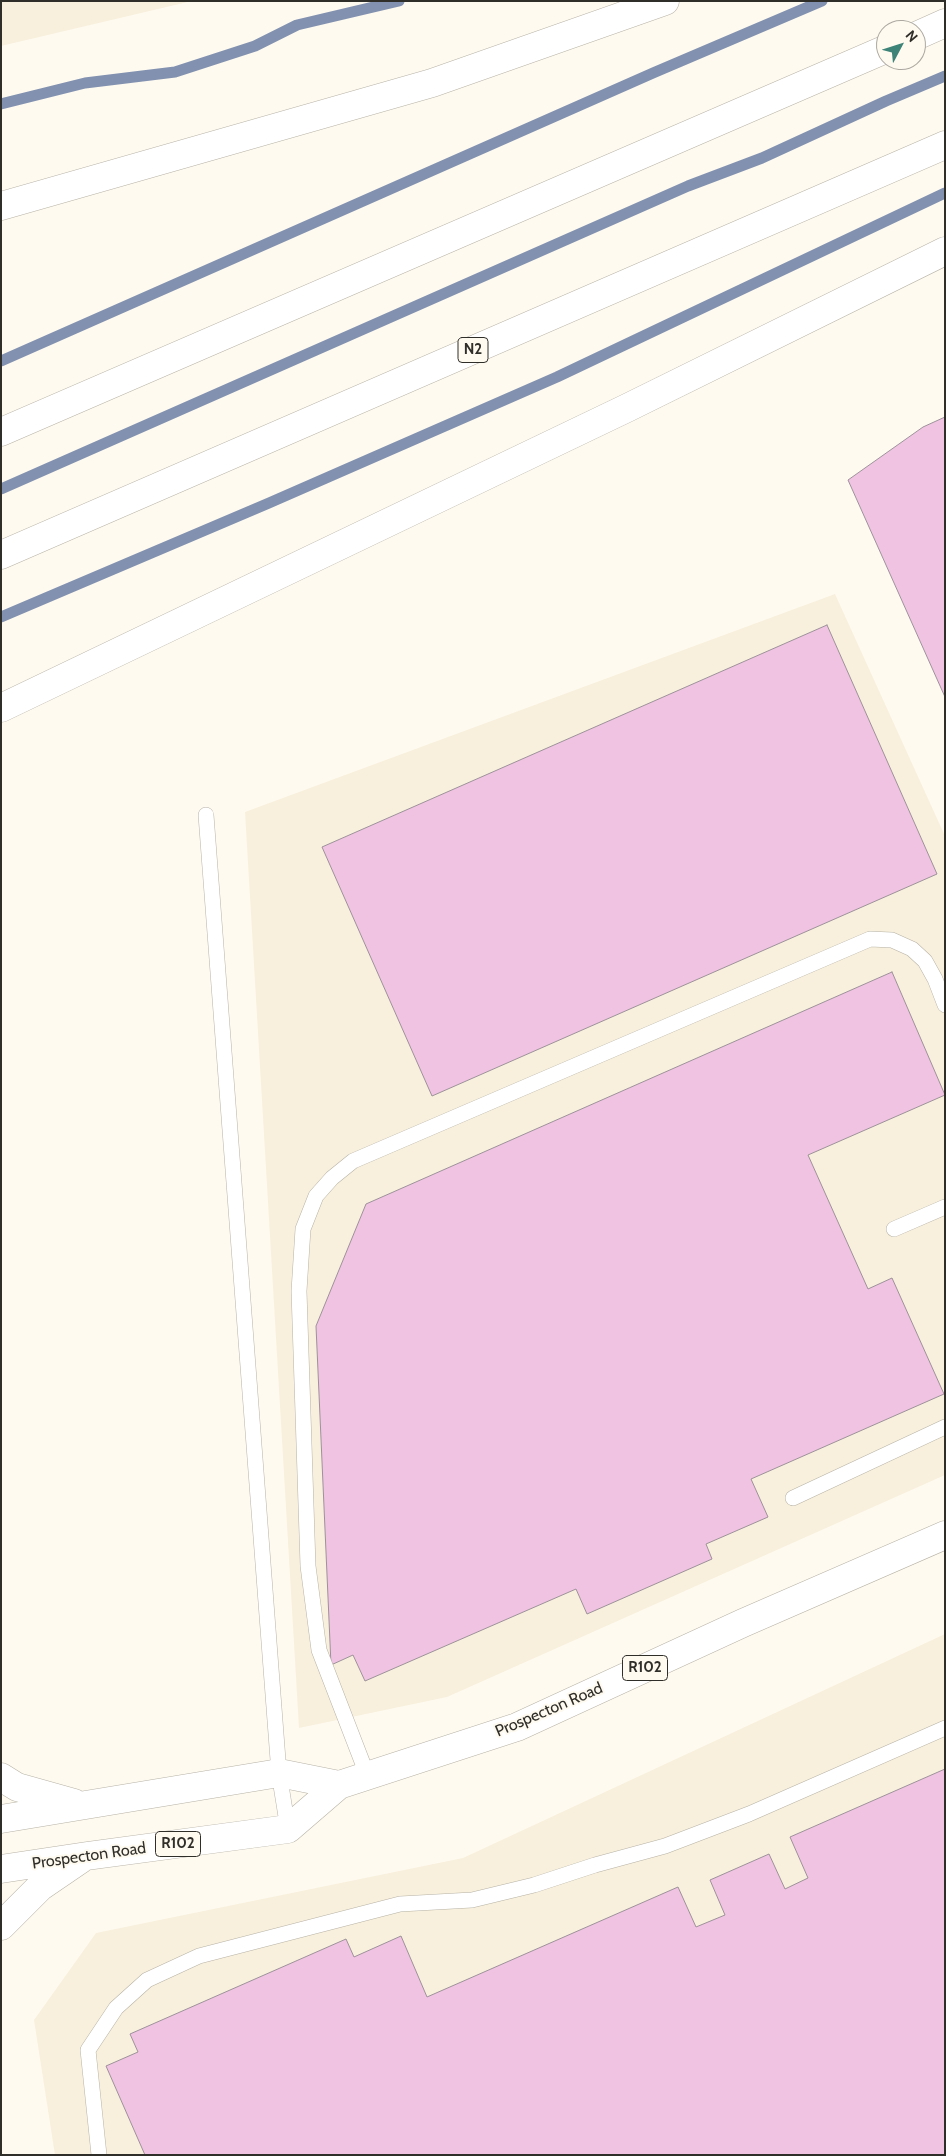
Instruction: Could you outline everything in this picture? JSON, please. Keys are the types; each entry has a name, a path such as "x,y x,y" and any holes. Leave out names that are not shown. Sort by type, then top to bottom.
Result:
{"main road":[{"path":"1,206 432,83 665,1"},
{"path":"926,32 945,23"},
{"path":"1,432 876,53"},
{"name":"N2","path":"1,555 945,145"},
{"path":"1,708 627,408 945,251"},
{"name":"Prospecton Road","path":"1,1870 87,1856 288,1829 339,1785 517,1727 743,1623 945,1535"},
{"name":"Prospecton Road","path":"1,1819 279,1773 339,1785"},
{"path":"1,1777 17,1787 80,1805"},
{"path":"1,1926 40,1887 87,1856"}],"lane":[{"path":"206,815 279,1773 288,1829"},
{"path":"368,1776 319,1650 308,1566 299,1291 303,1229 316,1196 332,1178 353,1162 870,939 892,940 912,950 925,961 945,1004"},
{"path":"894,1230 945,1207"},
{"path":"793,1498 925,1434 945,1427"},
{"path":"99,2155 88,2050 116,2008 147,1980 200,1956 400,1904 472,1900 534,1885 595,1865 665,1846 749,1814 945,1728"}],"shaded area":[{"path":"1,1 192,1 1,46"},
{"path":"835,594 945,836 945,1475 447,1697 299,1728 245,812"},
{"path":"945,1634 945,2155 55,2155 34,2020 96,1933 463,1858"}],"building":[{"path":"945,417 945,697 848,480 923,427"},
{"path":"827,625 937,874 432,1096 322,847"},
{"path":"892,972 945,1095 808,1155 868,1289 892,1278 944,1394 751,1479 768,1517 706,1544 712,1559 587,1614 576,1589 365,1681 353,1655 331,1665 316,1326 366,1204"},
{"path":"945,1769 945,2155 145,2155 106,2066 138,2052 130,2034 346,1939 354,1957 401,1936 427,1997 678,1887 696,1927 725,1915 710,1880 769,1854 785,1889 808,1878 790,1837"}],"waterway":[{"path":"1,104 85,83 175,72 255,46 297,25 399,1"},
{"path":"1,361 653,73 822,1"},
{"path":"1,489 688,186 762,158 945,76"},
{"path":"1,617 269,503 557,377 945,193"}]}
